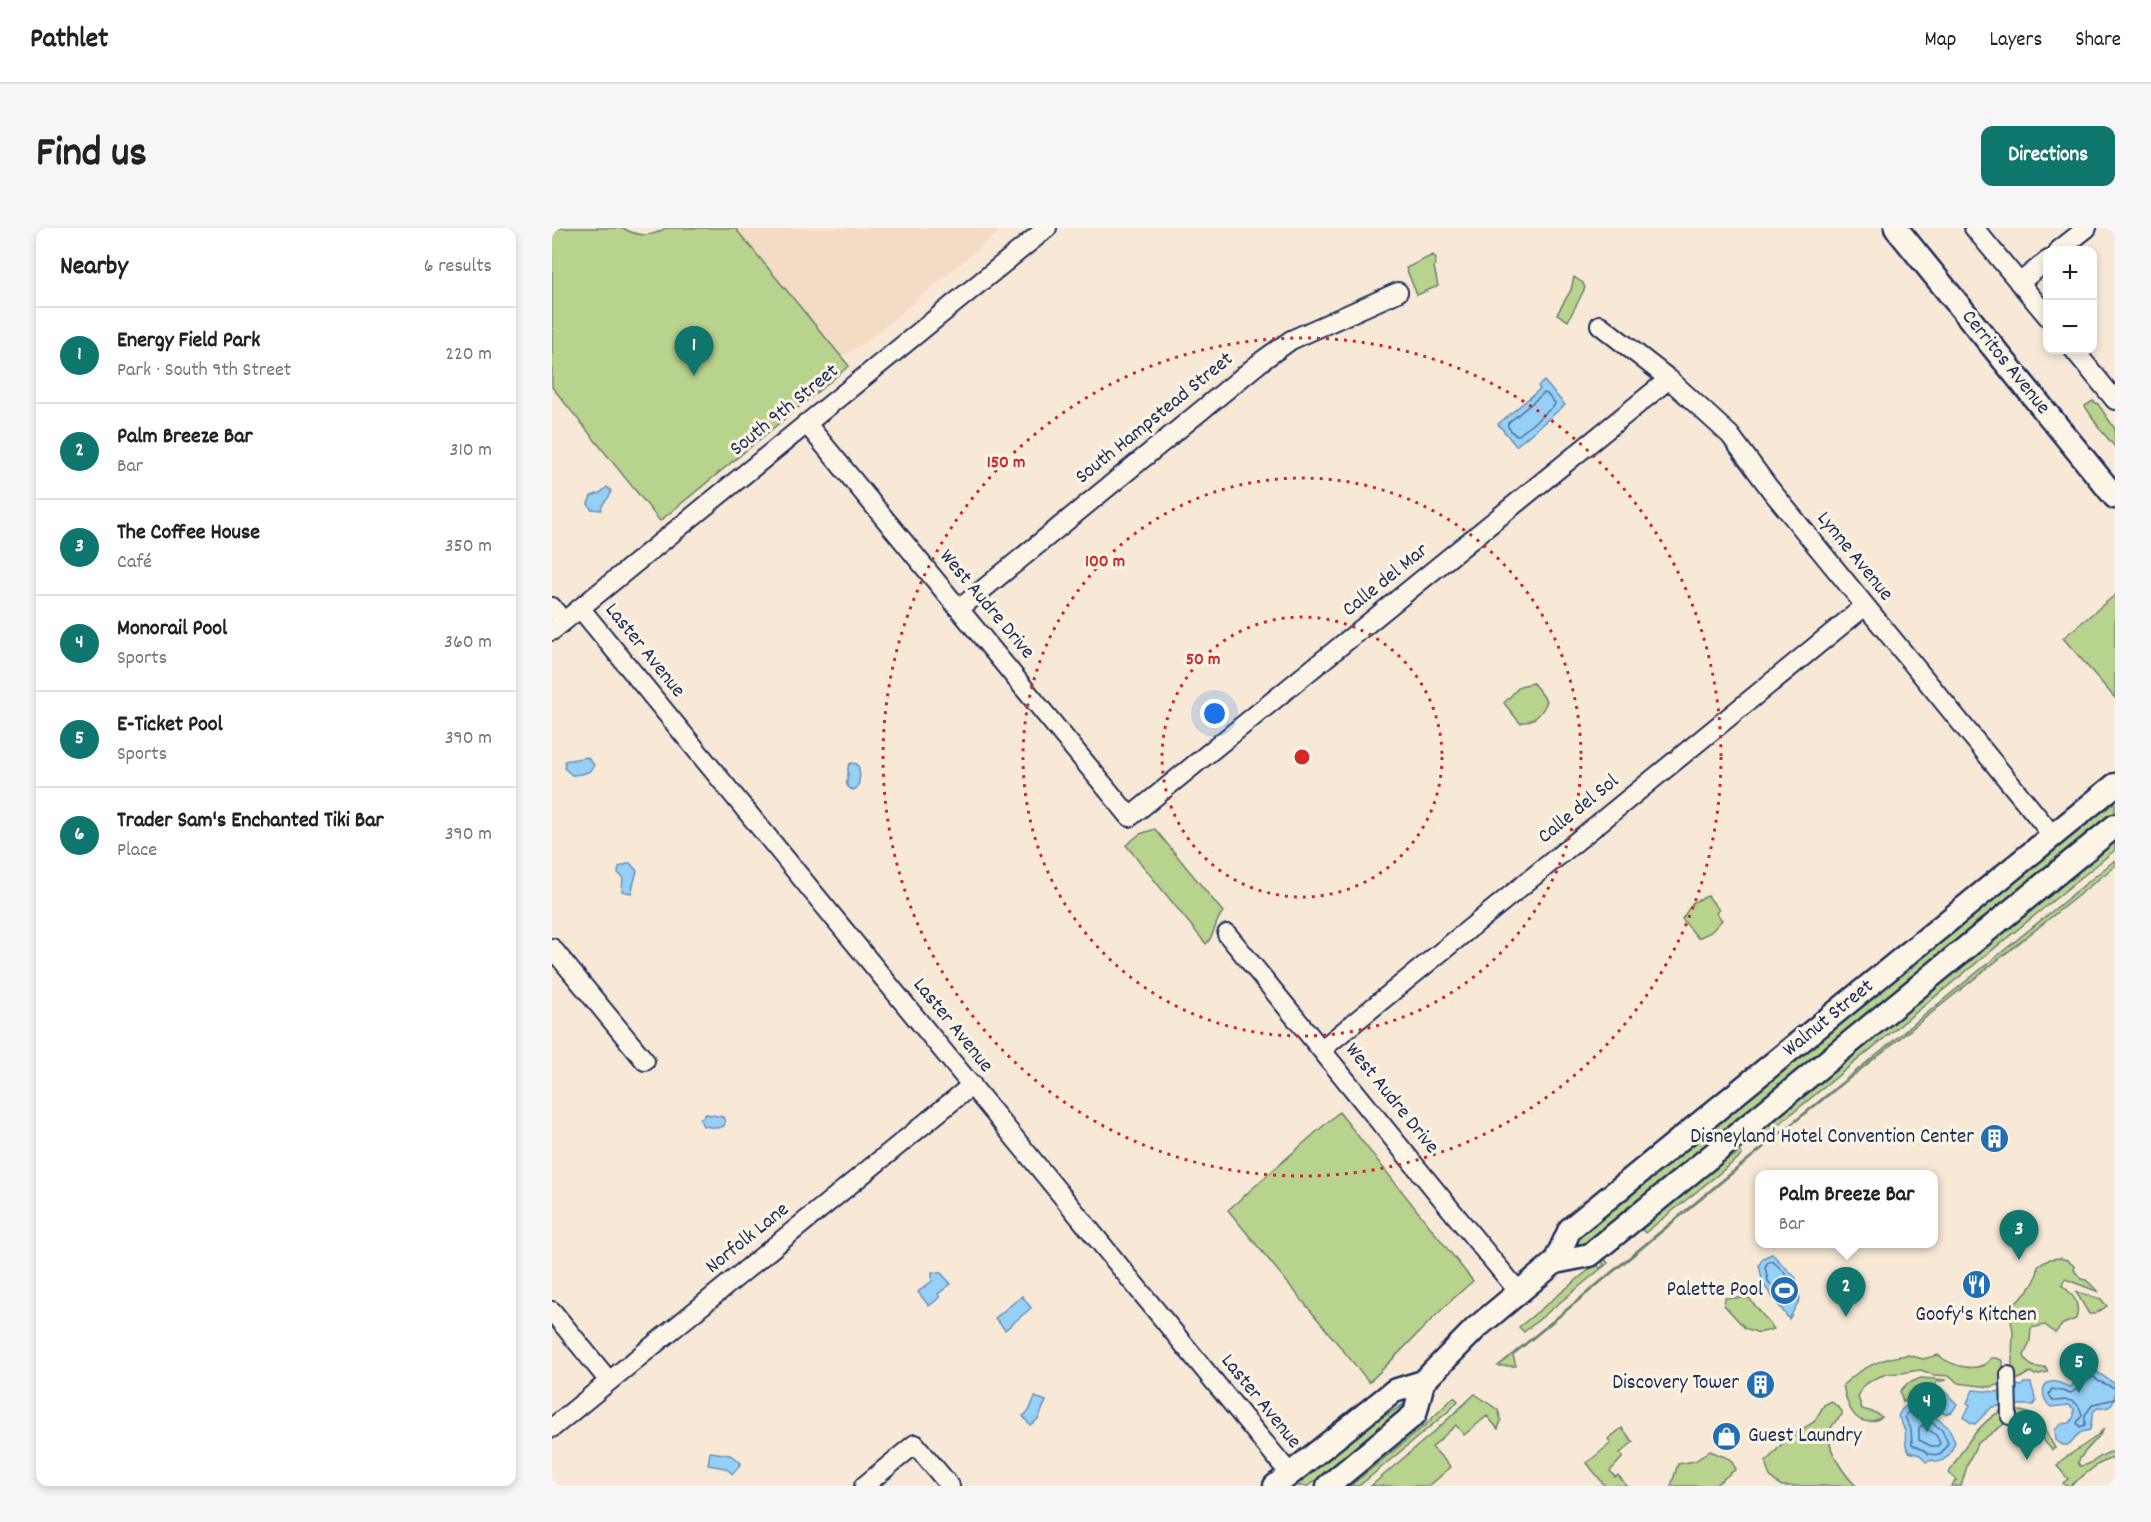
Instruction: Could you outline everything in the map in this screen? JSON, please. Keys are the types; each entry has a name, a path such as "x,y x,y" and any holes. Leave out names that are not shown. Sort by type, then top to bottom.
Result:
{"street":[{"name":"South 9th Street","path":"558,626 1047,228"},
{"name":"Cerritos Avenue","path":"1896,228 2115,497"},
{"path":"1974,228 2043,311"},
{"path":"2064,246 2087,228"},
{"path":"2019,283 2043,264"},
{"name":"South Hampstead Street","path":"959,609 1263,360 1291,340 1398,292"},
{"name":"Lynne Avenue","path":"1600,325 1669,379 1730,435 1770,489 2054,837"},
{"path":"2077,354 2115,400"},
{"name":"Calle del Mar","path":"1130,817 1669,379"},
{"name":"West Audre Drive","path":"806,423 1130,817"},
{"name":"Calle del Sol","path":"1322,1049 1865,606"},
{"path":"552,607 558,626"},
{"name":"Laster Avenue","path":"580,608 972,1085 1282,1480"},
{"name":"Walnut Street","path":"1282,1480 1394,1391 1423,1382 1476,1329 1555,1262 1570,1229 2115,785"},
{"name":"Walnut Street","path":"1555,1262 1590,1255 2115,826"},
{"name":"West Audre Drive","path":"1227,934 1322,1049 1447,1207 1519,1292"},
{"path":"552,948 645,1061"},
{"name":"Norfolk Lane","path":"552,1428 972,1085"},
{"path":"552,1311 609,1381"},
{"path":"2008,1374 2009,1417"},
{"path":"1328,1486 1415,1414 1423,1382"},
{"path":"864,1486 915,1444 950,1486"}],"shaded area":[{"path":"735,228 1003,228 866,342 842,357"}],"green space":[{"path":"552,228 623,228 633,233 649,235 665,228 735,228 849,366 660,521 552,387"},
{"path":"1433,255 1436,259 1434,267 1438,286 1417,295 1406,268"},
{"path":"1574,277 1583,283 1585,288 1568,321 1557,314 1571,290"},
{"path":"2093,401 2098,404 2115,429 2115,447 2085,406"},
{"path":"2115,595 2115,698 2063,638"},
{"path":"1533,683 1547,701 1537,716 1530,721 1520,723 1504,703 1520,686"},
{"path":"2115,799 2115,812 1586,1246 1578,1244 1579,1236"},
{"path":"1155,829 1223,912 1206,944 1126,845 1140,834"},
{"path":"2115,840 2115,850 1752,1146 1749,1142 1739,1151 1742,1155 1645,1233 1641,1228 1729,1156 1731,1158 1737,1154 1735,1151 2069,877 2071,880 2077,875 2075,872"},
{"path":"2115,860 2115,866 1779,1135 1513,1355 1516,1366 1498,1366 1716,1185"},
{"path":"1708,896 1719,910 1716,913 1722,920 1711,932 1698,938 1682,919 1693,902"},
{"path":"1339,1112 1473,1281 1369,1382 1228,1210"},
{"path":"1604,1258 1608,1263 1524,1332 1519,1327 1596,1264 1600,1268 1604,1265 1601,1260"},
{"path":"2050,1259 2067,1260 2075,1267 2074,1270 2081,1279 2086,1280 2099,1292 2065,1279 2062,1285 2073,1296 2077,1304 2076,1319 2063,1324 2055,1333 2045,1325 2031,1328 2030,1341 2024,1356 2030,1364 2038,1368 2045,1367 2048,1372 2035,1375 2030,1372 2012,1383 2013,1333 2010,1308 2033,1285 2038,1266"},
{"path":"2076,1292 2101,1299 2107,1306 2095,1314 2089,1314"},
{"path":"1725,1298 1749,1298 1774,1329 1759,1333 1745,1328 1724,1305"},
{"path":"1908,1355 1923,1359 1938,1355 1965,1367 1980,1366 1991,1358 1997,1358 2003,1361 2003,1384 1990,1387 1958,1383 1950,1376 1934,1375 1921,1370 1886,1374 1863,1386 1858,1397 1862,1409 1882,1417 1866,1421 1854,1415 1843,1385 1857,1373 1873,1364"},
{"path":"1921,1378 1947,1380 1936,1382 1936,1392 1930,1385 1921,1389 1916,1397 1903,1402 1900,1391 1907,1384"},
{"path":"1475,1394 1498,1410 1501,1420 1498,1429 1487,1416 1464,1435 1456,1425 1432,1447 1451,1467 1429,1486 1371,1486 1435,1431"},
{"path":"1454,1397 1458,1401 1450,1410 1359,1486 1350,1486 1424,1426"},
{"path":"1831,1401 1842,1411 1842,1415 1834,1424 1829,1435 1831,1449 1842,1470 1856,1486 1782,1486 1778,1484 1770,1476 1766,1462 1787,1438 1814,1422 1824,1405"},
{"path":"1404,1404 1406,1407 1308,1486 1293,1486 1360,1431"},
{"path":"2002,1410 2004,1411 2004,1424 1977,1444 1961,1486 1951,1486 1956,1480 1949,1473 1965,1446 1985,1422"},
{"path":"2012,1411 2021,1411 2034,1417 2043,1427 2055,1448 2052,1450 2026,1420 2013,1416"},
{"path":"1622,1428 1633,1442 1620,1453 1623,1457 1610,1471 1615,1477 1618,1475 1627,1486 1605,1486 1587,1463 1611,1443 1608,1439"},
{"path":"2104,1429 2078,1462 2080,1466 2089,1464 2112,1452 2115,1456 2097,1465 2070,1486 2066,1486 2063,1483 2068,1479 2057,1466"},
{"path":"1710,1451 1730,1459 1736,1469 1714,1486 1671,1486 1678,1464 1695,1461"}],"water":[{"path":"1544,381 1565,405 1516,446 1498,424 1540,389 1538,386"},
{"path":"607,487 611,491 601,510 591,509 588,504 591,496"},
{"path":"587,757 594,765 588,772 572,775 565,769 565,761"},
{"path":"851,763 857,764 860,773 857,788 853,790 847,784 848,767"},
{"path":"630,863 637,871 631,893 622,891 623,877 618,873 619,867"},
{"path":"706,1114 723,1117 724,1126 718,1128 703,1126 700,1119"},
{"name":"Palette Pool","path":"1772,1254 1796,1278 1800,1299 1789,1319 1763,1284 1759,1265 1763,1258"},
{"path":"932,1272 941,1273 951,1284 938,1294 940,1297 929,1306 918,1292 932,1281"},
{"path":"1022,1296 1031,1308 1005,1330 995,1318"},
{"path":"2079,1345 2093,1349 2098,1360 2097,1372 2115,1384 2115,1395 2111,1406 2097,1408 2093,1412 2090,1430 2080,1433 2070,1444 2064,1445 2056,1440 2055,1430 2061,1424 2070,1423 2074,1416 2074,1409 2069,1405 2051,1407 2045,1400 2043,1391 2050,1382 2071,1387 2078,1378 2069,1356"},
{"path":"2024,1383 2031,1383 2036,1401 2033,1405 1992,1407 1975,1424 1964,1417 1970,1405 1967,1403 1973,1390 1997,1392 2016,1385 2022,1386"},
{"path":"1941,1388 1957,1404 1952,1412 1945,1414 1929,1405"},
{"path":"1035,1397 1046,1401 1038,1419 1030,1425 1023,1416 1029,1411"},
{"path":"1914,1401 1948,1427 1955,1442 1949,1455 1941,1461 1926,1462 1920,1455 1909,1452 1906,1446 1905,1430 1898,1416 1902,1409"},
{"path":"710,1452 730,1455 741,1463 733,1474 725,1468 708,1465"}],"place":[{"name":"Energy Field Park","path":"694,376"},
{"name":"Disneyland Hotel Convention Center","path":"1995,1138"},
{"name":"The Coffee House","path":"2019,1260"},
{"name":"Goofy's Kitchen","path":"1976,1285"},
{"name":"Palette Pool","path":"1784,1291"},
{"name":"Palm Breeze Bar","path":"1846,1317"},
{"name":"Discovery Tower","path":"1760,1384"},
{"name":"E-Ticket Pool","path":"2079,1393"},
{"name":"Monorail Pool","path":"1927,1432"},
{"name":"Guest Laundry","path":"1727,1437"},
{"name":"Trader Sam's Enchanted Tiki Bar","path":"2027,1460"}]}
